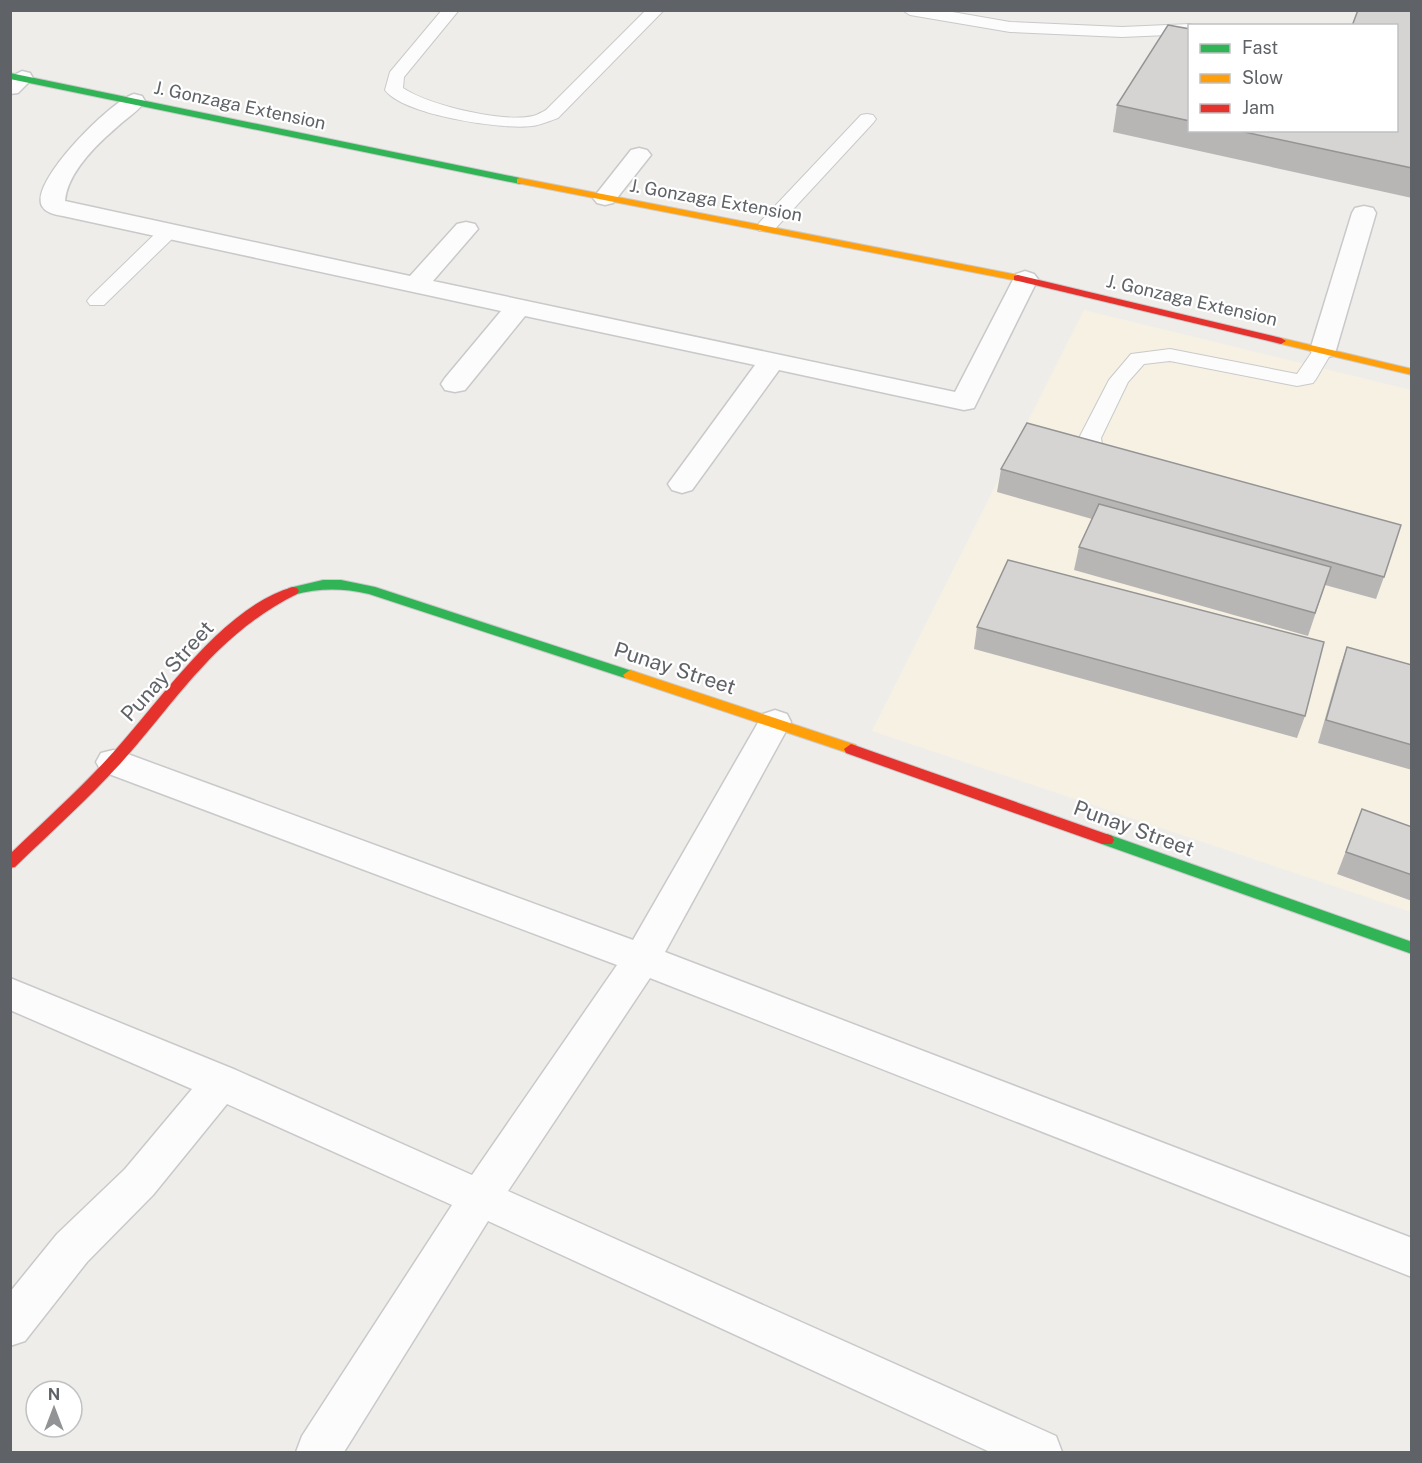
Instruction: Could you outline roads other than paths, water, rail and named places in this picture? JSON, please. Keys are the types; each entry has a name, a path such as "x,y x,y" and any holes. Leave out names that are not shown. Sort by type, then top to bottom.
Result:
{"street":[{"name":"J. Gonzaga Extension","path":"14,81 134,101 605,198 766,227 1025,279 1412,372"},
{"path":"134,101 101,128 88,143 56,186 51,196 53,204 63,210 964,402 1025,279"},
{"path":"605,198 639,155"},
{"path":"1323,350 1364,213"},
{"path":"414,286 466,229"},
{"path":"455,384 518,307"},
{"path":"682,484 771,362"},
{"name":"Punay Street","path":"10,863 113,762 214,644 281,596 314,583 344,584 372,590 775,722 1412,948"},
{"path":"318,1452 481,1196 642,959 775,722"},
{"path":"113,762 642,959 1412,1258"},
{"path":"10,993 222,1082 481,1196 1040,1452"},
{"path":"10,1326 72,1248 139,1182 222,1082"}],"lane":[{"path":"451,10 396,76 394,90 400,96 423,104 491,120 515,121 534,121 552,114 656,10"},
{"path":"910,10 1010,27 1122,24 1188,29"},
{"path":"766,227 867,119"},
{"path":"97,300 168,232"},
{"path":"1138,462 1093,448 1089,438 1119,380 1138,358 1170,355 1297,380 1306,379 1323,350"}]}
